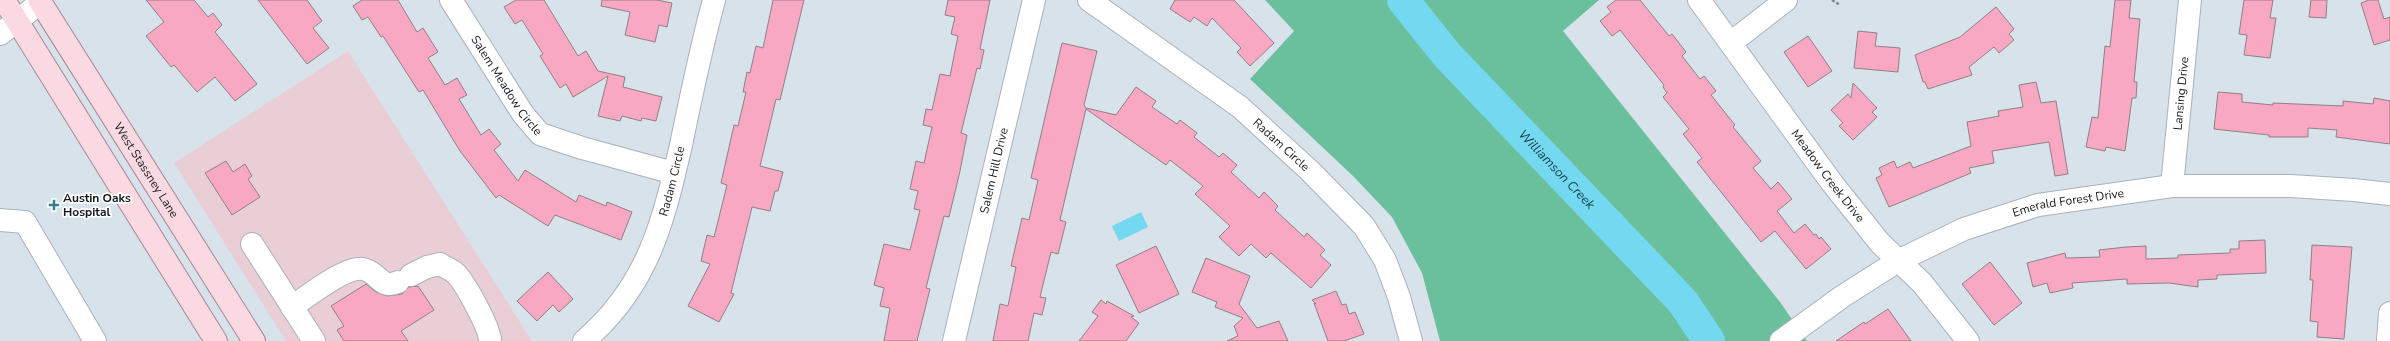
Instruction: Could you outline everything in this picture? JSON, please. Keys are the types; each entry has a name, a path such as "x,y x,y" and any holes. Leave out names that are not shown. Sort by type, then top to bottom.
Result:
{"main road":[{"path":"4,0 210,339"},
{"name":"West Stassney Lane","path":"40,1 254,341"}],"street":[{"name":"Salem Meadow Circle","path":"451,0 523,114 540,134 582,148 674,173"},
{"name":"Radam Circle","path":"584,341 614,310 645,264 662,224 714,0"},
{"name":"Salem Hill Drive","path":"954,341 1034,0"},
{"name":"Radam Circle","path":"1089,0 1240,107 1309,170 1364,226 1385,260 1399,297 1411,341"},
{"name":"Meadow Creek Drive","path":"1699,0 1732,42 1832,183 1880,243 1922,283 1968,341"},
{"path":"1732,42 1786,0"},
{"name":"Lansing Drive","path":"2172,186 2190,0"},
{"path":"0,34 18,22 40,1"},
{"name":"Emerald Forest Drive","path":"1784,339 1843,296 1898,261 1964,229 2038,205 2172,186 2291,186 2390,194"},
{"path":"0,220 25,222 95,341"},
{"path":"252,244 314,341"},
{"path":"292,307 328,282 355,270 362,269 370,271 385,284 391,285 426,267 440,264 455,273 479,312 490,334 490,341"},
{"path":"2388,341 2390,313"}],"path":[{"path":"1832,0 1840,5"}],"shaded area":[{"path":"348,51 532,341 286,341 174,163"}],"green space":[{"path":"1265,0 1599,0 1563,31 1780,302 1807,341 1440,341 1422,273 1392,217 1353,176 1250,79 1294,31"}],"water":[{"path":"1141,212 1148,227 1119,241 1112,226"}],"building":[{"path":"146,0 194,0 208,17 213,13 222,25 215,32 257,84 235,101 215,77 197,92 174,65 171,67 146,36 164,22"},
{"path":"258,0 307,0 322,21 313,28 329,48 307,64"},
{"path":"362,0 398,0 417,32 423,28 438,52 428,58 445,85 457,78 467,95 459,99 481,135 489,129 501,144 494,150 518,181 525,170 576,202 579,195 606,206 607,202 632,212 621,240 555,215 548,226 499,195 496,198 460,151 423,90 419,92 383,36 381,37 368,17 362,20 353,6"},
{"path":"516,0 544,0 578,56 586,51 598,71 625,77 623,87 662,97 656,121 642,118 641,121 622,116 620,121 598,116 608,76 573,97 566,84 560,88 540,56 543,54 522,20 515,24 504,7"},
{"path":"602,0 657,0 672,3 667,27 659,25 655,42 625,35 630,12 601,6"},
{"path":"773,0 804,0 780,100 776,99 760,166 783,172 778,191 775,191 770,211 752,207 731,293 734,294 719,322 688,306 710,264 701,261 707,235 714,237 727,185 721,183 734,125 738,126 746,92 743,92 747,72 750,73 756,46 763,48"},
{"path":"948,0 990,0 980,49 984,50 980,69 977,68 961,133 967,135 960,171 949,217 944,216 926,288 930,289 917,341 884,341 890,308 880,306 884,288 874,285 884,244 910,250 920,210 914,209 918,191 910,189 916,161 924,163 932,127 923,125 926,109 932,110 940,74 950,76 958,36 951,34 955,17 945,15"},
{"path":"1175,0 1234,0 1274,43 1250,66 1237,52 1241,48 1212,18 1207,26 1194,17 1190,22 1170,9"},
{"path":"1616,0 1640,0 1669,36 1672,34 1686,52 1682,56 1700,79 1704,76 1716,91 1711,95 1735,125 1733,127 1761,161 1753,168 1771,189 1778,182 1792,199 1777,211 1794,233 1805,224 1814,235 1816,234 1819,239 1821,237 1831,249 1806,269 1775,231 1761,242 1697,162 1702,158 1683,134 1689,129 1663,97 1667,93 1663,87 1664,85 1620,30 1612,36 1600,21 1611,12 1607,7"},
{"path":"2115,0 2131,0 2129,18 2140,19 2134,82 2137,82 2136,98 2132,98 2125,151 2106,147 2105,151 2086,147 2092,117 2098,118 2105,46 2110,47"},
{"path":"2244,0 2273,0 2270,18 2276,18 2270,58 2244,55 2247,35 2239,34"},
{"path":"2311,0 2327,0 2326,18 2309,17"},
{"path":"2369,0 2378,0 2384,19 2390,17 2390,40 2374,45 2361,3"},
{"path":"1996,7 2014,29 2009,34 2014,40 1999,53 1994,47 1969,67 1972,75 1928,89 1925,82 1923,82 1915,55 1960,37"},
{"path":"1858,31 1877,33 1875,46 1900,48 1898,72 1854,68"},
{"path":"1808,36 1832,71 1808,87 1784,52"},
{"path":"1062,43 1097,51 1084,105 1086,108 1116,115 1136,87 1156,101 1152,107 1177,124 1180,120 1197,133 1194,137 1219,157 1223,153 1237,165 1231,172 1259,198 1264,192 1278,206 1275,210 1304,237 1307,233 1325,250 1320,255 1331,265 1311,288 1271,253 1266,258 1251,244 1239,256 1219,237 1230,226 1195,194 1203,186 1170,160 1166,165 1086,109 1060,220 1066,222 1058,254 1051,252 1040,297 1046,298 1042,315 1034,313 1028,341 993,341 1000,304 1008,306 1016,267 1011,266 1022,218 1029,220 1038,180 1031,178"},
{"path":"2036,82 2041,103 2056,101 2068,174 2055,176 2049,142 1992,151 1994,163 1969,168 1971,173 1889,207 1876,178 1882,175 1879,168 1894,161 1897,168 1910,162 1913,168 1971,146 1967,122 1999,116 1998,111 2023,107 2019,85"},
{"path":"1853,83 1877,108 1872,112 1877,117 1853,140 1839,126 1843,123 1831,110 1848,94 1851,98"},
{"path":"2218,92 2242,94 2242,102 2273,105 2273,103 2343,106 2343,101 2373,104 2374,98 2390,101 2390,144 2336,137 2337,130 2308,128 2308,137 2269,137 2269,135 2214,129"},
{"path":"226,161 233,172 245,164 252,176 248,179 260,197 232,215 205,173"},
{"path":"2265,240 2266,273 2217,275 2217,279 2198,280 2198,287 2169,283 2127,284 2127,279 2072,283 2073,288 2050,293 2047,283 2033,287 2027,263 2065,253 2066,258 2100,257 2099,250 2146,246 2146,259 2178,258 2178,255 2230,253 2230,249 2239,249 2239,241"},
{"path":"2312,245 2352,247 2344,339 2317,337 2318,322 2310,321 2313,280 2310,280"},
{"path":"1156,246 1179,294 1139,313 1116,265"},
{"path":"1206,258 1250,276 1239,304 1257,328 1279,321 1288,341 1227,341 1238,336 1234,326 1243,318 1215,307 1217,302 1192,292"},
{"path":"1990,262 2022,303 1994,325 1962,284"},
{"path":"548,272 573,299 559,312 553,305 537,321 517,301"},
{"path":"366,284 376,292 387,296 402,294 409,287 418,286 434,310 401,331 408,341 344,341 337,330 344,326 331,306"},
{"path":"1336,291 1342,305 1346,304 1349,314 1355,312 1364,334 1344,341 1328,341 1314,303 1316,304 1312,300"},
{"path":"1101,300 1106,304 1107,301 1134,316 1131,317 1139,323 1126,341 1079,341 1098,316 1092,312"},
{"path":"1888,309 1911,341 1836,341 1864,322 1865,324"}],"waterway":[{"name":"Williamson Creek","path":"1403,0 1447,55 1683,302 1709,341"}],"place":[{"name":"Austin Oaks Hospital","path":"54,205"}]}
